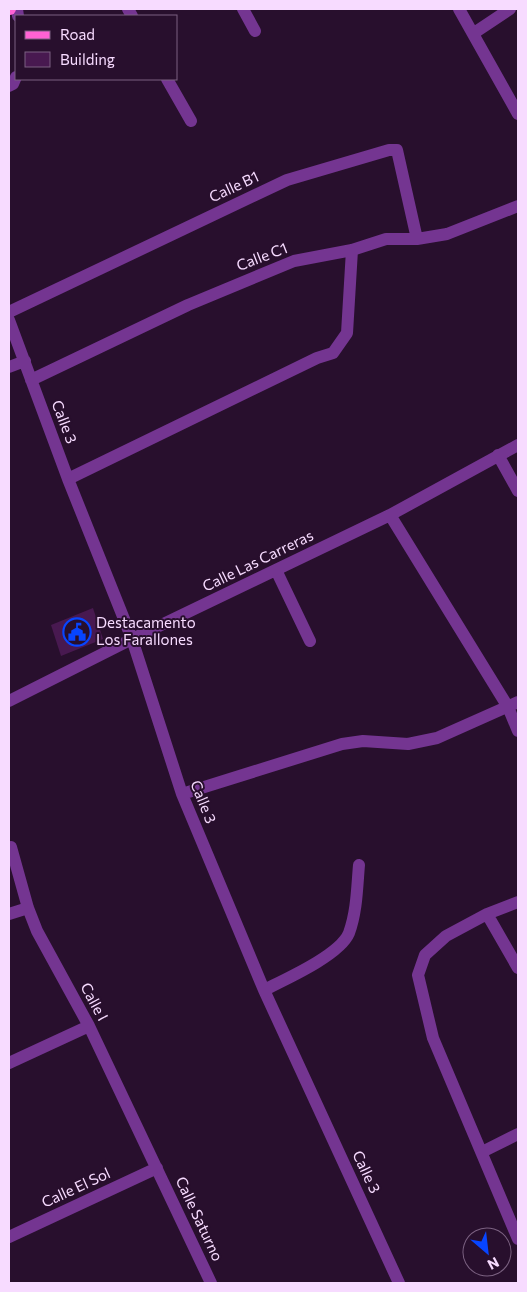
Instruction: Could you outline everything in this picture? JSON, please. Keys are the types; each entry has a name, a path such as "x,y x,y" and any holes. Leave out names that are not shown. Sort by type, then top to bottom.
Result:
{"street":[{"path":"243,9 255,31"},
{"path":"459,9 518,114"},
{"path":"474,33 510,9"},
{"path":"168,80 191,121"},
{"name":"Calle B1","path":"9,312 287,180 389,150 397,150 416,239"},
{"name":"Calle C1","path":"31,380 188,305 294,261 352,250 386,239 416,239 447,234 518,206"},
{"path":"68,480 317,358 333,352 347,333 352,250"},
{"name":"Calle 3","path":"9,320 68,480 132,639 182,794 264,990 399,1283"},
{"path":"9,367 25,360"},
{"name":"Calle Las Carreras","path":"9,701 132,639 390,515 518,445"},
{"path":"498,455 518,491"},
{"path":"390,515 513,704 518,731"},
{"path":"276,570 310,641"},
{"path":"182,794 342,744 363,741 408,744 438,738 513,704"},
{"name":"Calle I","path":"11,847 28,908 47,951 89,1026 157,1168"},
{"path":"264,990 318,962 336,948 348,935 356,907 359,865"},
{"path":"518,902 487,914 446,936 425,955 418,975 433,1038 518,1239"},
{"path":"9,914 28,908"},
{"path":"487,914 518,968"},
{"path":"9,1063 89,1026"},
{"path":"482,1152 518,1134"},
{"name":"Calle El Sol","path":"9,1238 157,1168"},
{"name":"Calle Saturno","path":"157,1168 211,1283"}],"building":[{"name":"Destacamento Los Farallones","path":"93,608 103,639 61,656 51,625"}],"place":[{"name":"Destacamento Los Farallones","path":"77,632"}]}
